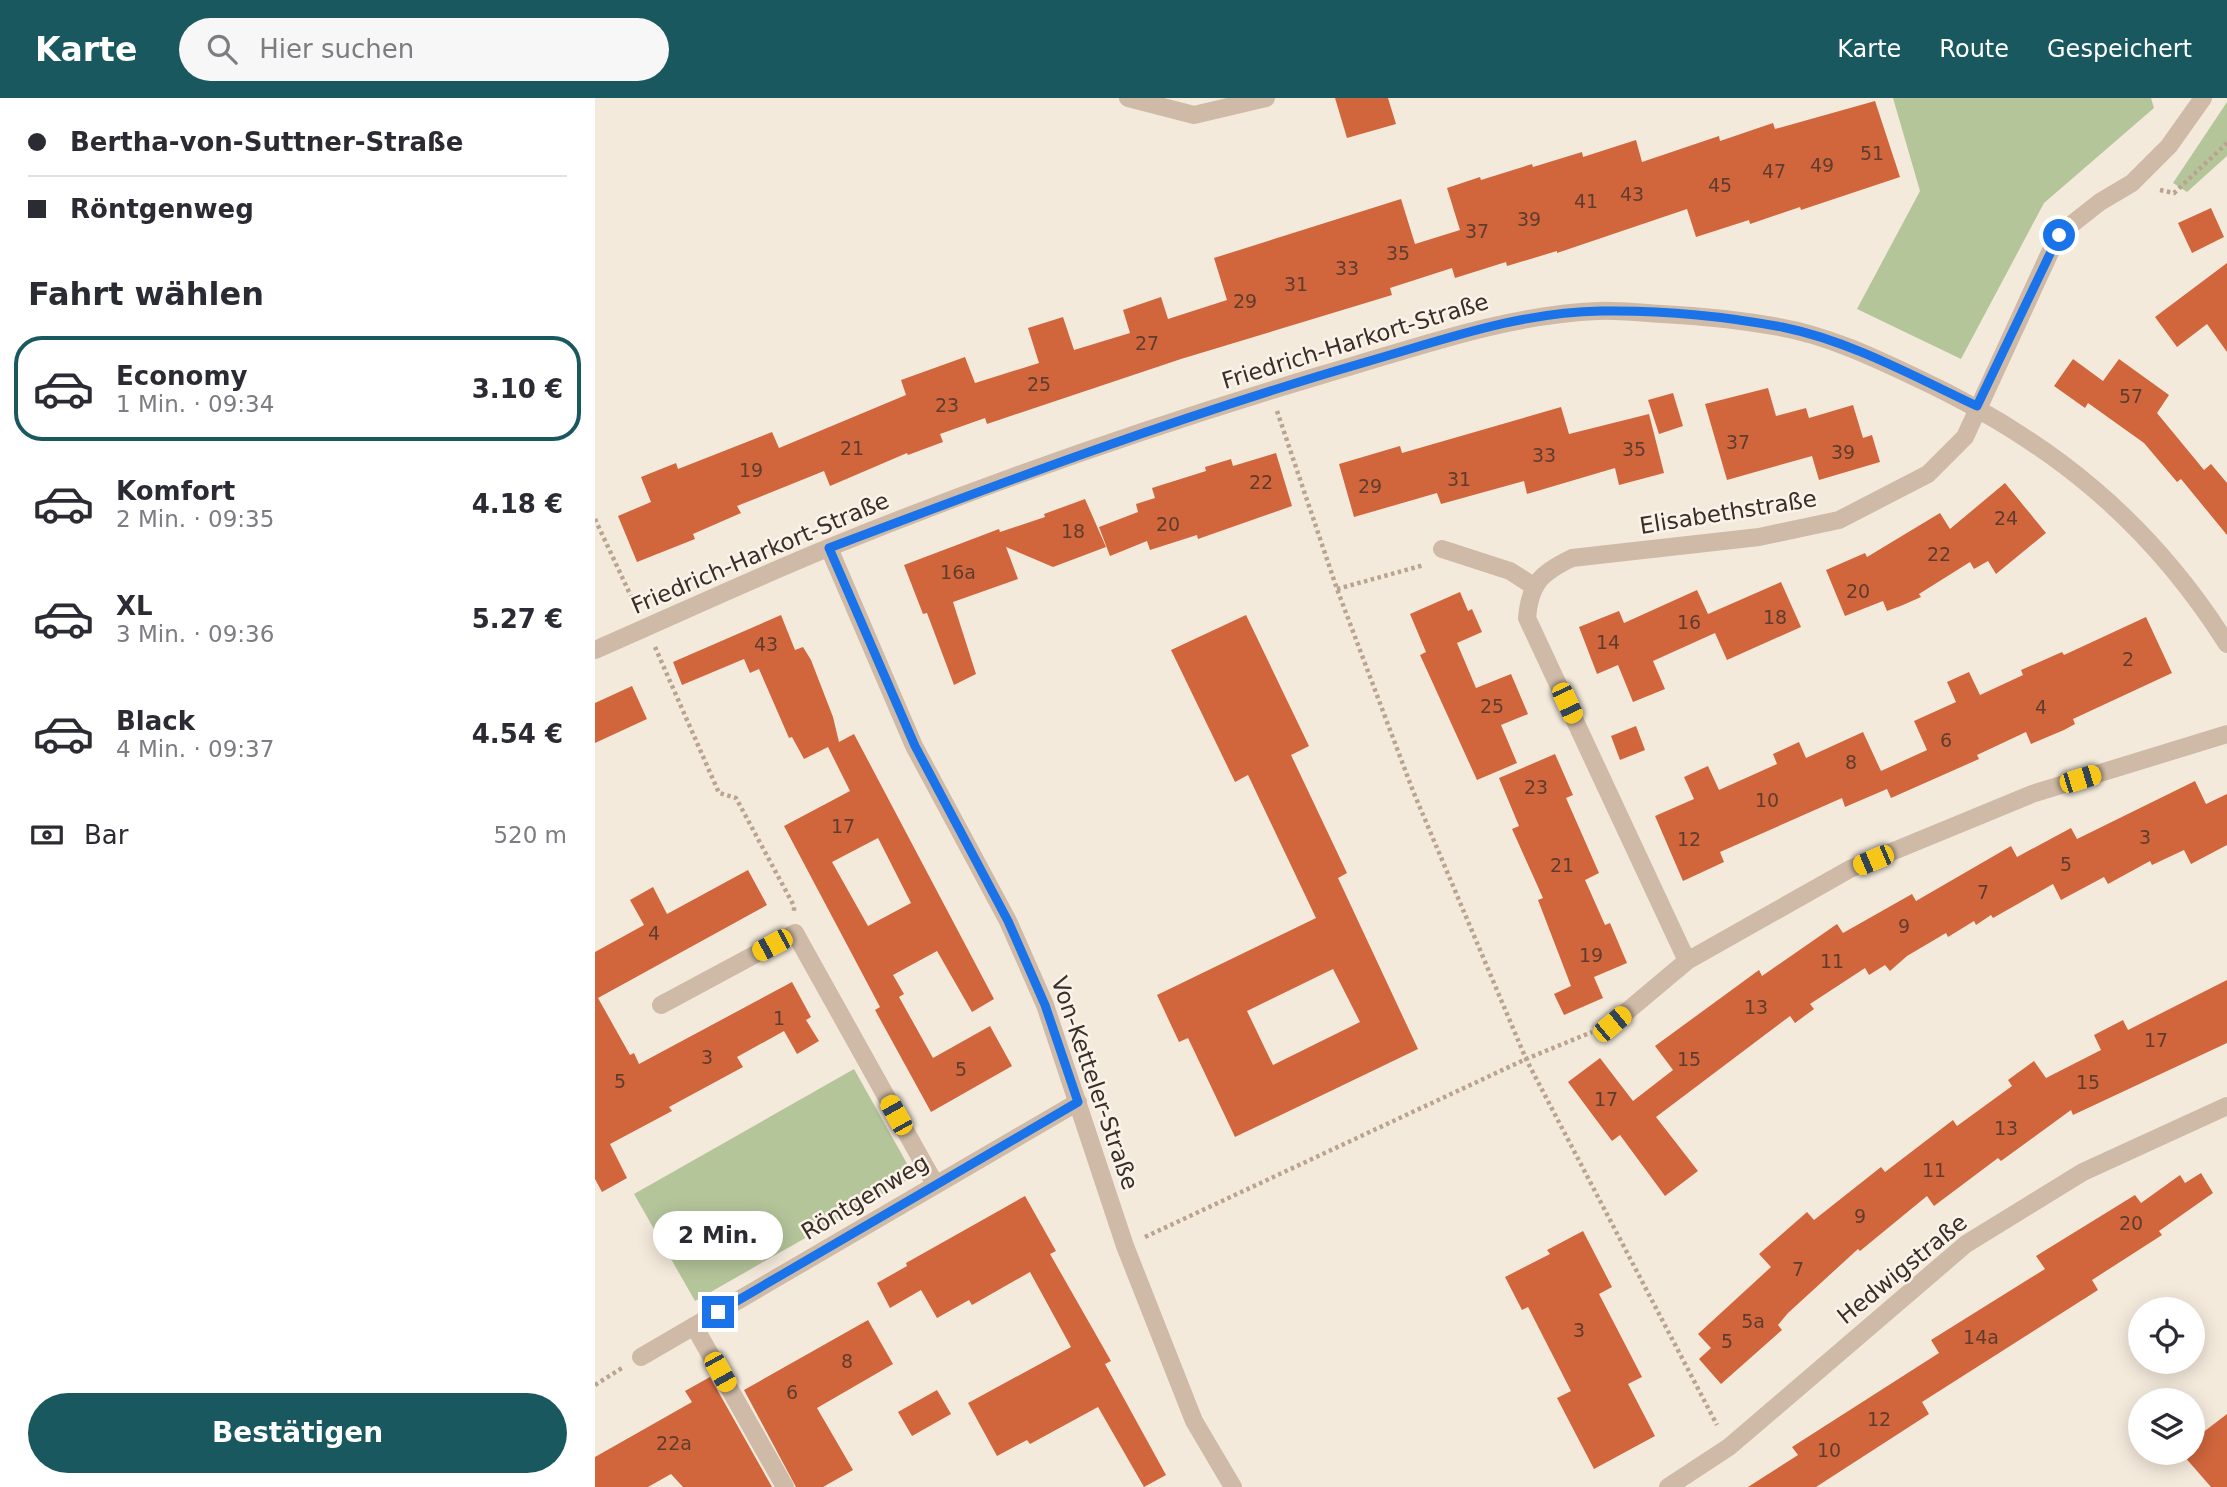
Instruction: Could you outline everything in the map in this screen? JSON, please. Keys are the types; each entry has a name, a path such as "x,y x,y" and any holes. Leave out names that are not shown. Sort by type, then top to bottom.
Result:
{"street":[{"path":"1128,98 1194,115 1266,98"},
{"name":"Elisabethstraße","path":"1535,587 1545,571 1572,558 1759,537 1839,520 1928,474 1965,437 1977,406 2059,235 2100,202 2132,183 2169,146 2203,98"},
{"name":"Friedrich-Harkort-Straße","path":"595,650 829,548 1053,463 1270,391 1498,323 1599,311 1689,316 1783,327 1868,355 1977,406 2050,452 2117,508 2162,553 2204,608 2227,644"},
{"name":"Von-Ketteler-Straße","path":"829,548 915,746 1008,921 1045,1005 1125,1246 1194,1421 1233,1487"},
{"path":"1442,550 1510,571 1535,587 1529,597 1527,618 1687,961"},
{"path":"1612,1024 1687,961 1863,864 2032,794 2227,734"},
{"path":"661,1005 795,933 935,1184"},
{"name":"Röntgenweg","path":"641,1357 1078,1102"},
{"name":"Hedwigstraße","path":"1668,1487 1729,1447 1965,1244 2084,1172 2227,1106"},
{"path":"694,1326 785,1487"}],"path":[{"path":"2132,183 2174,193 2227,143"},
{"path":"1270,391 1337,589 1413,791 1526,1059 1729,1447"},
{"path":"595,519 719,793 736,798 794,906 795,933"},
{"path":"1337,589 1436,561 1442,550"},
{"path":"1125,1246 1526,1059 1612,1024"},
{"path":"595,1385 641,1357"}],"green space":[{"path":"1893,98 2151,98 2154,108 2044,203 1961,359 1857,309 1920,191"},
{"path":"2227,102 2227,156 2187,192 2173,183"},
{"path":"854,1069 914,1176 695,1301 634,1194"}],"building":[{"path":"1335,98 1388,98 1396,124 1347,138"},
{"path":"1875,101 1900,177 1801,210 1800,207 1750,224 1749,220 1696,237 1687,209 1557,253 1507,266 1506,262 1455,278 1452,268 1390,288 1392,295 1181,359 987,424 985,418 940,434 943,442 908,455 907,453 830,486 824,471 737,506 741,513 693,534 695,539 637,562 618,516 651,502 641,477 676,463 678,469 772,432 779,448 906,395 901,380 965,357 975,383 1039,363 1028,328 1063,317 1074,350 1130,333 1123,310 1161,297 1168,319 1227,300 1214,258 1401,199 1415,244 1460,230 1447,188 1480,177 1481,180 1582,152 1583,157 1636,140 1642,162 1719,136 1720,141 1773,123 1775,129"},
{"path":"2211,208 2224,237 2192,253 2178,223"},
{"path":"2227,263 2227,352 2207,324 2177,347 2155,317"},
{"path":"2073,359 2103,381 2119,359 2169,395 2157,413 2204,470 2211,464 2227,483 2227,535 2181,479 2177,482 2144,443 2088,403 2085,408 2054,386"},
{"path":"1768,388 1776,416 1806,408 1809,418 1853,405 1863,438 1872,435 1880,462 1819,480 1812,456 1727,480 1705,404"},
{"path":"1673,393 1683,426 1659,434 1648,400"},
{"path":"1561,407 1569,434 1649,414 1664,473 1619,485 1615,468 1527,494 1524,481 1441,504 1437,493 1354,517 1339,464 1400,446 1402,453"},
{"path":"1276,453 1292,506 1198,539 1197,535 1150,550 1147,541 1110,556 1099,527 1138,512 1136,504 1155,498 1152,488 1206,471 1205,467 1231,459 1233,466"},
{"path":"2005,483 2046,533 1996,574 1988,561 1974,569 1970,562 1919,594 1921,597 1903,605 1887,611 1883,601 1845,616 1826,570 1865,553 1867,557 1940,513 1950,529"},
{"path":"1085,499 1106,547 1053,567 1006,547 1018,579 953,602 976,674 954,685 927,613 923,614 904,565 999,529 1000,532 1045,517 1044,514"},
{"path":"1781,582 1801,627 1727,660 1715,633 1653,661 1665,689 1633,702 1618,665 1597,674 1579,627 1619,611 1624,623 1697,590 1708,614"},
{"path":"1460,592 1468,611 1472,609 1482,632 1457,643 1476,688 1511,674 1528,714 1501,725 1517,763 1477,780 1420,655 1426,652 1410,614"},
{"path":"781,615 795,650 803,647 811,660 833,717 839,742 854,734 994,999 972,1012 937,951 893,975 904,994 899,997 933,1058 990,1026 1012,1066 931,1112 875,1010 880,1007 784,826 850,791 828,747 804,759 792,737 789,738 759,669 750,673 744,659 682,685 673,662","holes":["878,838 911,903 868,926 832,862"]},
{"path":"1246,615 1309,746 1291,755 1347,873 1338,878 1418,1049 1235,1137 1188,1038 1179,1042 1157,995 1316,918 1248,775 1235,782 1171,650","holes":["1333,969 1360,1022 1273,1065 1247,1011"]},
{"path":"2146,617 2172,673 2073,719 2075,724 2064,730 2031,744 2026,732 1977,755 1979,759 1891,798 1887,789 1845,807 1842,798 1720,852 1724,862 1683,881 1655,816 1694,799 1684,777 1708,766 1719,790 1777,764 1773,754 1799,742 1806,758 1863,732 1881,771 1927,750 1914,721 1956,702 1947,682 1969,672 1980,695 2023,675 2021,670 2062,652 2064,655"},
{"path":"632,686 647,719 595,743 595,703"},
{"path":"1636,726 1645,750 1620,760 1611,736"},
{"path":"1555,754 1573,795 1566,798 1599,873 1585,880 1605,925 1610,923 1627,963 1594,977 1603,998 1564,1015 1554,994 1571,986 1538,900 1543,898 1512,829 1519,826 1499,778"},
{"path":"2195,781 2206,804 2227,794 2227,845 2191,864 2184,850 2152,865 2150,861 2108,884 2104,877 2061,900 2053,884 1993,918 1991,915 1976,925 1974,921 1948,937 1946,933 1907,956 1890,971 1885,965 1869,975 1865,968 1810,1004 1814,1009 1795,1023 1790,1016 1656,1117 1698,1171 1665,1196 1620,1135 1612,1141 1568,1082 1600,1058 1633,1101 1673,1070 1655,1046 1759,970 1762,976 1837,924 1843,933 1912,894 1916,901 2011,846 2017,857 2071,828 2077,839"},
{"path":"748,870 767,905 598,998 630,1055 634,1053 639,1064 792,982 811,1017 806,1020 819,1041 797,1054 784,1031 737,1057 743,1067 669,1107 672,1111 610,1144 627,1178 602,1192 595,1179 595,952 644,925 630,900 653,887 667,914"},
{"path":"2227,980 2227,1043 2073,1115 2071,1110 2001,1161 1998,1158 1934,1206 1927,1196 1860,1251 1858,1249 1788,1313 1778,1325 1782,1330 1721,1384 1699,1359 1711,1348 1698,1334 1771,1267 1759,1254 1807,1212 1814,1220 1881,1167 1885,1172 1953,1120 1957,1126 2012,1086 2008,1080 2034,1061 2046,1078 2101,1050 2094,1035 2123,1020 2128,1030"},
{"path":"2201,1173 2213,1193 2159,1231 2162,1235 2092,1280 2098,1290 1922,1402 1929,1414 1816,1487 1748,1487 1798,1455 1792,1447 1939,1353 1931,1340 2045,1269 2036,1256 2135,1195 2141,1203 2180,1175 2185,1183"},
{"path":"1025,1196 1056,1251 1050,1254 1111,1361 1105,1364 1166,1475 1144,1487 1098,1407 1030,1444 1027,1440 997,1456 968,1403 1071,1347 1030,1272 972,1305 969,1300 937,1318 921,1290 890,1308 877,1283 907,1266 906,1263"},
{"path":"1583,1231 1612,1287 1599,1294 1642,1377 1628,1384 1655,1436 1594,1469 1557,1398 1571,1391 1528,1307 1522,1310 1505,1277 1550,1254 1547,1250"},
{"path":"868,1320 893,1364 817,1408 853,1470 823,1487 796,1487 744,1390"},
{"path":"710,1377 772,1487 683,1487 671,1474 648,1487 595,1487 595,1457 692,1402 685,1391"},
{"path":"937,1390 951,1414 912,1436 898,1412"},
{"path":"2227,1414 2227,1487 2211,1487 2192,1465 2205,1465 2205,1431"}],"route":[{"path":"718,1312 1078,1102 1045,1005 1008,921 915,746 829,548 1053,463 1270,391 1498,323 1599,311 1689,316 1783,327 1868,355 1977,406 2030,290 2059,235"}]}
